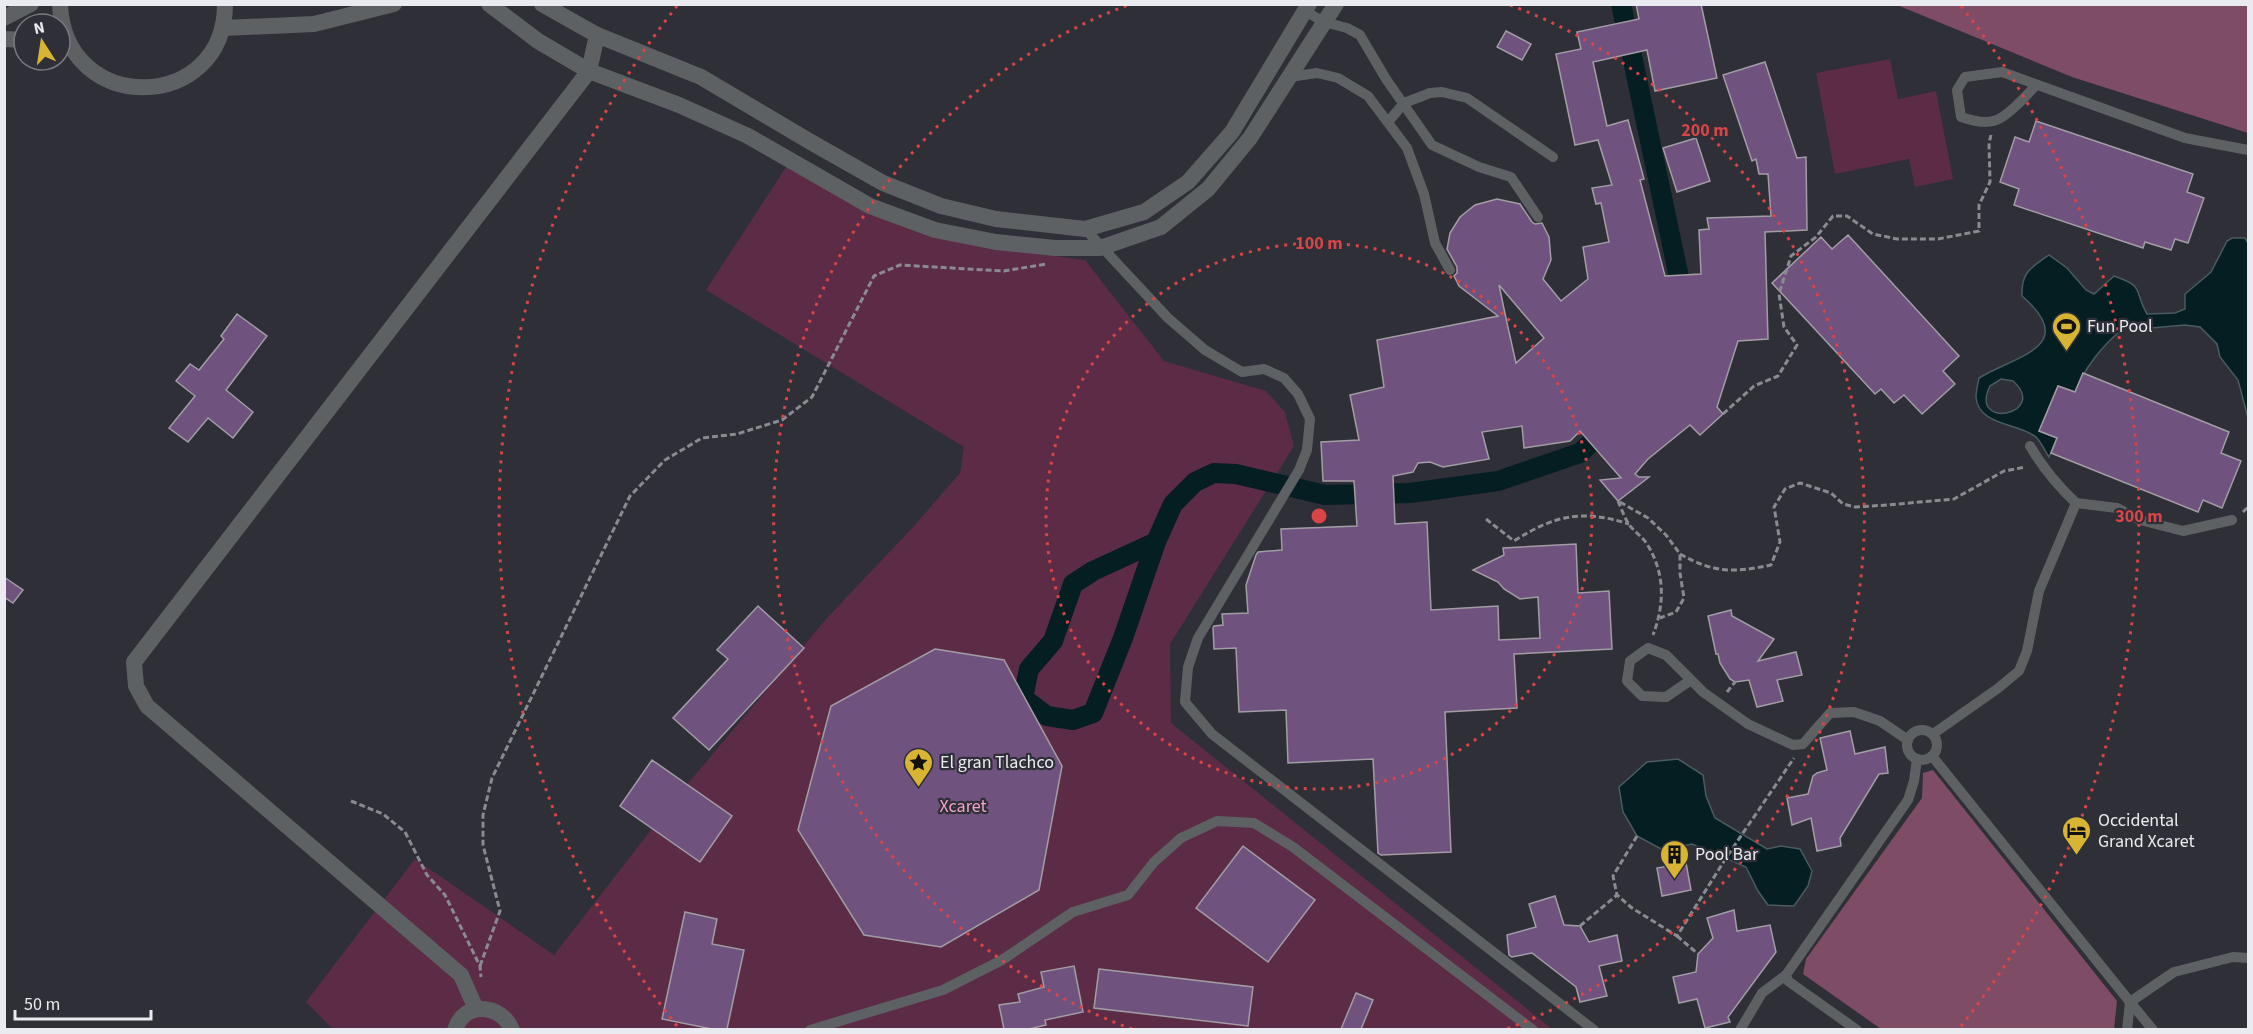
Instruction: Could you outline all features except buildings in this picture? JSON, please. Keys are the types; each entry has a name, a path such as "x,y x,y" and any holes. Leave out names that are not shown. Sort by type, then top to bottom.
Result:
{"street":[{"path":"4,18 30,4"},
{"path":"72,50 82,62 103,78 128,87 154,88 179,80 201,65 217,45 225,20 225,4"},
{"path":"223,28 314,24 394,4"},
{"path":"489,4 538,41 589,70 679,105 748,136 870,206 935,230 996,242 1055,248 1100,248 1161,227 1208,189 1250,138 1336,4"},
{"path":"542,4 597,35 701,77 883,183 940,206 996,219 1085,230 1144,212 1188,182 1232,132 1307,8"},
{"path":"481,1009 461,975 147,706 136,686 134,662 589,70 597,35"},
{"path":"455,1029 462,1017 481,1009 501,1014 508,1020 512,1029"}],"lane":[{"path":"1307,8 1324,22 1347,28 1360,35 1386,79 1432,145 1479,167 1511,177 1538,217"},
{"path":"2036,85 2019,103 1994,122 1973,121 1961,117 1957,90 1965,77 2002,72 2185,138 2248,150"},
{"path":"1289,77 1317,73 1338,78 1368,96 1407,148 1424,194 1435,243 1450,270"},
{"path":"1388,122 1404,103 1430,93 1442,92 1467,98 1553,157"},
{"path":"1085,230 1168,318 1205,350 1242,372 1264,369 1284,378 1298,394 1310,419 1307,450 1299,470 1198,638 1188,667 1185,702 1212,734 1594,1029"},
{"path":"2030,446 2041,464 2076,503 2117,508 2140,520 2183,531 2232,520"},
{"path":"1933,734 2019,671 2027,651 2039,591 2076,503"},
{"path":"1691,680 1666,697 1642,696 1627,681 1630,660 1647,648 1666,655 1691,680 1703,692 1749,724 1793,745 1803,744 1830,712 1854,712 1880,721 1908,740"},
{"path":"1916,731 1928,731 1933,734 1937,746 1932,756 1917,759 1909,752 1908,740 1916,731"},
{"path":"1932,756 2153,1029"},
{"path":"1740,1029 1762,993 1786,975 1908,800 1917,759"},
{"path":"810,1029 943,990 1002,960 1073,912 1128,895 1154,862 1181,838 1217,821 1254,823 1293,847 1533,1029"},
{"path":"2127,1029 2130,1002 2174,972 2233,957 2248,958"},
{"path":"1786,975 1788,981 1857,1029"}],"path":[{"path":"1723,414 1754,387 1778,376 1797,345 1784,327 1779,294 1791,256 1816,237 1833,216 1847,216 1872,234 1897,239 1938,239 1979,231 1979,205 1990,182 1989,143 1994,122"},
{"path":"481,1009 480,966 500,911 483,845 483,815 492,778 630,496 665,460 702,438 737,434 782,420 812,397 874,276 900,265 1004,272 1045,266 1055,248"},
{"path":"1647,648 1659,618 1662,585 1659,566 1640,534 1629,524 1618,501 1648,518 1666,535 1680,554 1702,566 1725,571 1749,570 1771,565 1780,542 1774,507 1785,489 1800,483 1831,493 1843,504 1855,507 1887,505 1954,499 2004,471 2041,464"},
{"path":"1486,519 1514,541 1534,528 1558,519 1586,515 1629,524"},
{"path":"1659,618 1676,612 1684,598 1680,554"},
{"path":"1677,936 1726,858 1803,744"},
{"path":"351,801 383,814 405,832 427,875 445,895 480,966"},
{"path":"1637,836 1613,876 1617,896 1677,936 1698,954"},
{"path":"1580,926 1617,896"}],"green space":[{"path":"1890,59 1898,99 1936,91 1953,179 1915,187 1909,159 1835,174 1816,73"},
{"name":"Xcaret","path":"788,164 986,247 1085,260 1164,361 1266,391 1285,412 1294,446 1170,644 1171,723 1552,1029 334,1030 306,1002 415,859 554,955 675,799 827,618 914,526 960,473 964,447 706,290"}],"shaded area":[{"path":"1897,5 2248,5 2248,133 2072,77"},
{"name":"Fun Pool","path":"2232,238 2245,238 2248,243 2248,418 2238,380 2220,357 2217,344 2200,327 2185,325 2151,328 2141,322 2123,329 2101,349 2075,392 2058,386 2039,431 2057,438 2049,457 2036,437 2029,432 1991,419 1978,406 1976,397 1979,378 2024,356 2044,339 2045,327 2039,313 2022,296 2022,288 2028,272 2049,255 2067,268 2086,290 2094,294 2114,276 2135,287 2147,314 2175,313 2185,309 2185,294 2211,272 2227,241","holes":["2001,379 2013,381 2022,393 2022,402 2016,409 2007,413 1997,413 1990,409 1986,400 1990,386"]},
{"path":"1678,759 1703,775 1706,796 1715,818 1767,849 1781,846 1800,849 1812,871 1808,886 1794,906 1768,905 1746,867 1692,844 1663,850 1637,836 1623,812 1619,787 1647,762"},
{"path":"1933,770 2117,1001 2114,1029 1881,1029 1803,974 1806,959 1922,798 1923,773"}],"waterway":[{"path":"1621,4 1684,301"},
{"path":"1156,542 1093,571 1073,584 1053,641 1029,669 1023,698 1047,716 1073,720 1093,713 1123,638 1156,542 1173,504 1195,482 1214,473 1236,474 1325,495 1410,493 1498,481 1580,453 1609,426"}],"place":[{"name":"Fun Pool","path":"2066,352"},
{"name":"El gran Tlachco","path":"919,788"},
{"name":"Occidental Grand Xcaret","path":"2077,856"},
{"name":"Pool Bar","path":"1674,880"}]}
